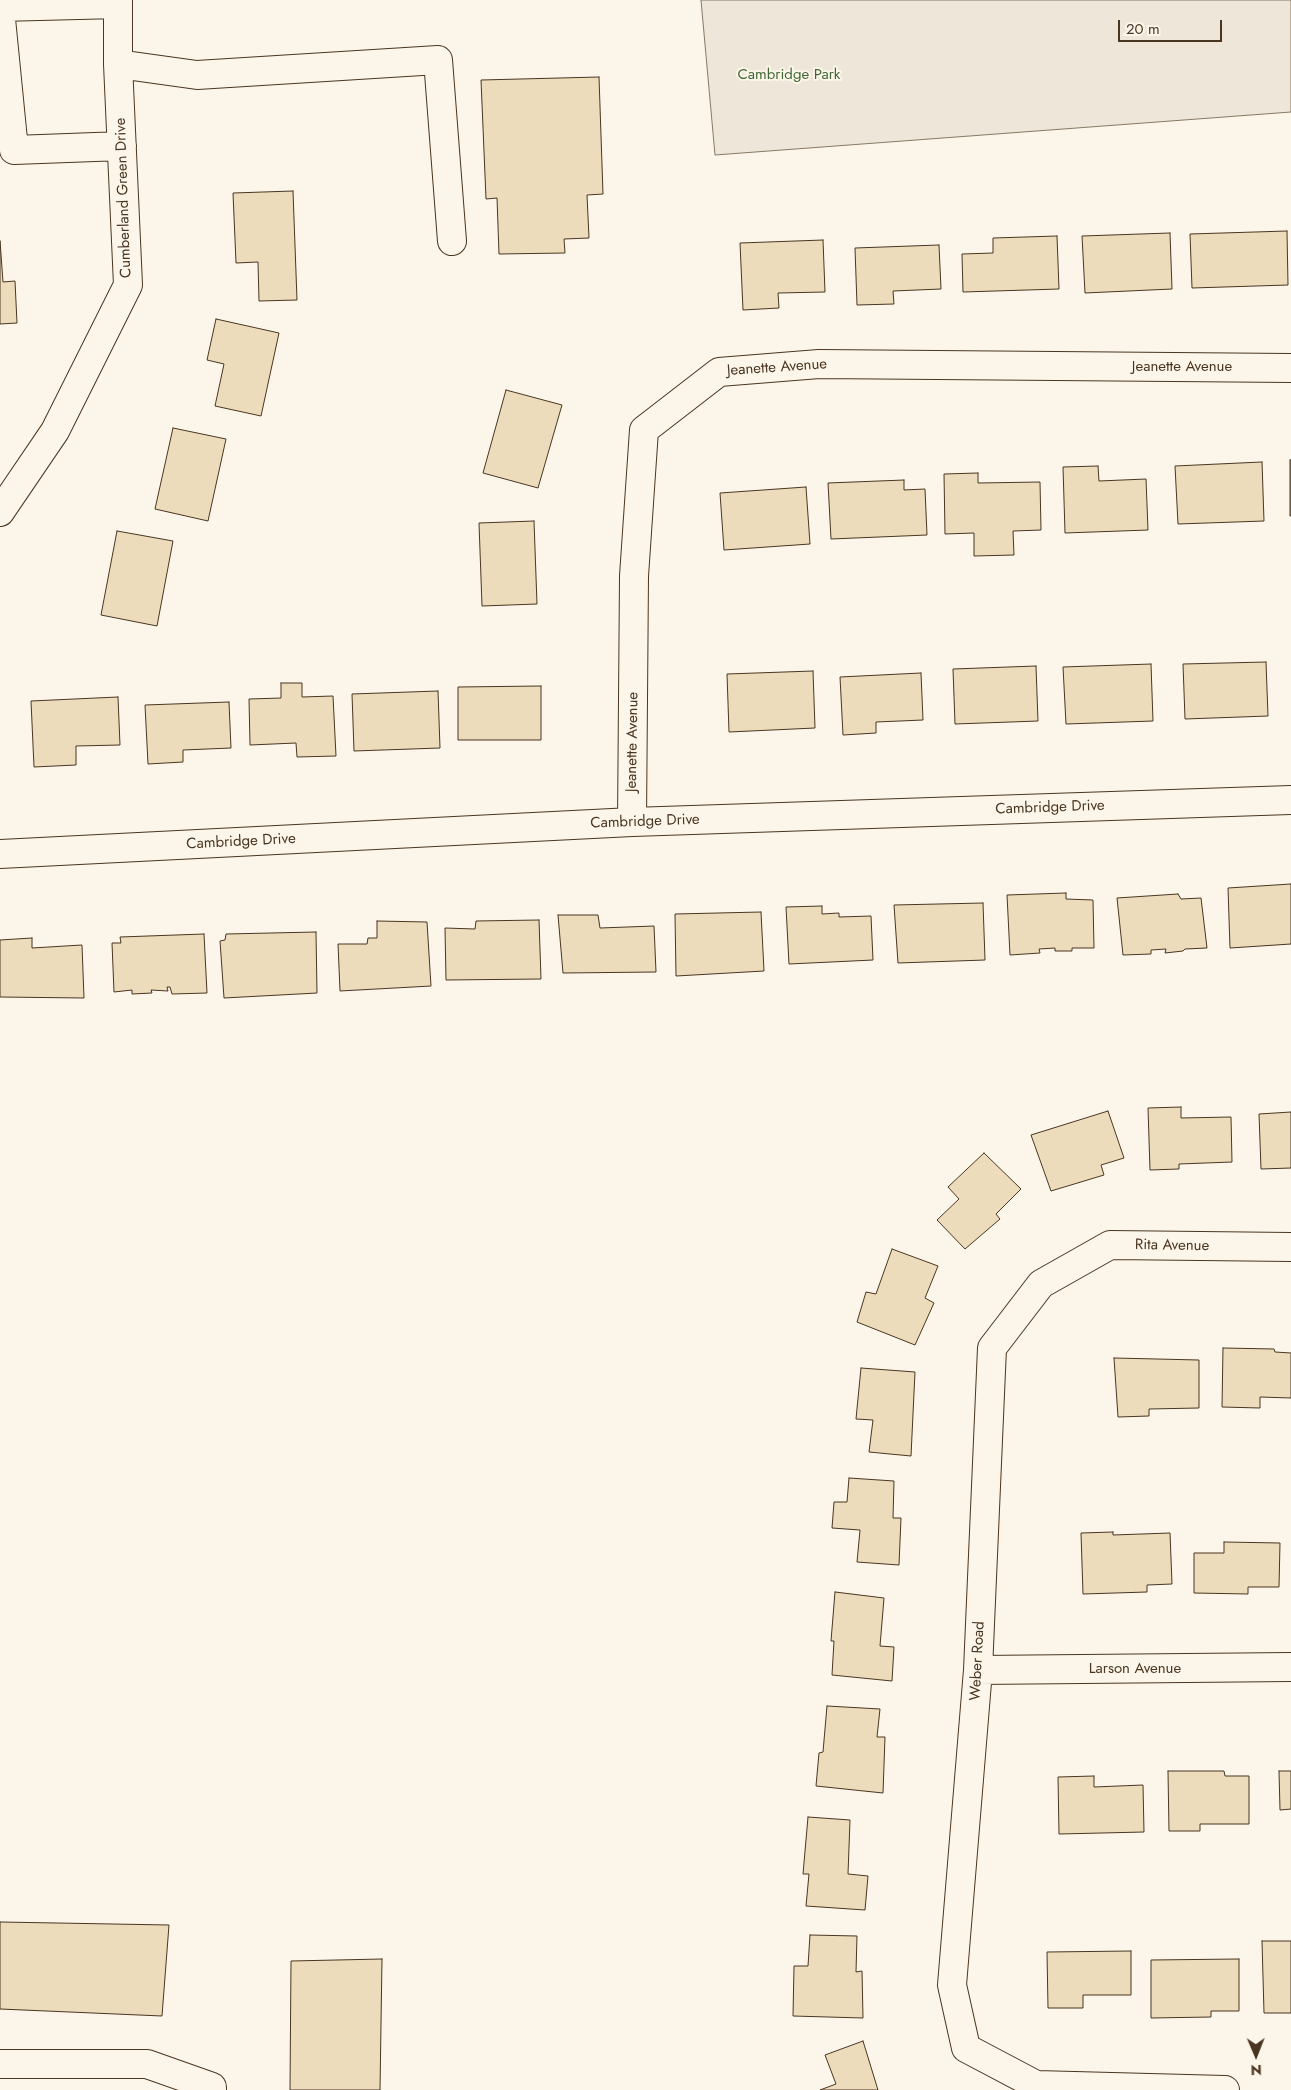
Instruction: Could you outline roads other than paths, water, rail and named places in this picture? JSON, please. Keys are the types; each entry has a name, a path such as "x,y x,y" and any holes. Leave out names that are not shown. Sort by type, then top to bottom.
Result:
{"street":[{"path":"118,2 0,8 14,150 122,146"},
{"name":"Cumberland Green Drive","path":"0,512 55,431 128,285 118,64 118,2"},
{"path":"118,64 197,75 438,60 452,241"},
{"name":"Jeanette Avenue","path":"632,822 634,576 644,430 718,372 819,364 1291,368"},
{"name":"Cambridge Drive","path":"0,854 632,822 1291,800"},
{"name":"Rita Avenue","path":"1060,1273 1110,1245 1291,1247"},
{"name":"Weber Road","path":"1060,1273 1041,1284 992,1348 978,1670 952,1985 966,2048 1036,2085 1225,2090"},
{"name":"Larson Avenue","path":"978,1670 1291,1667"},
{"path":"0,2064 147,2064 212,2087 212,2090"}],"park label":[{"name":"Cambridge Park","path":"789,75"}]}
